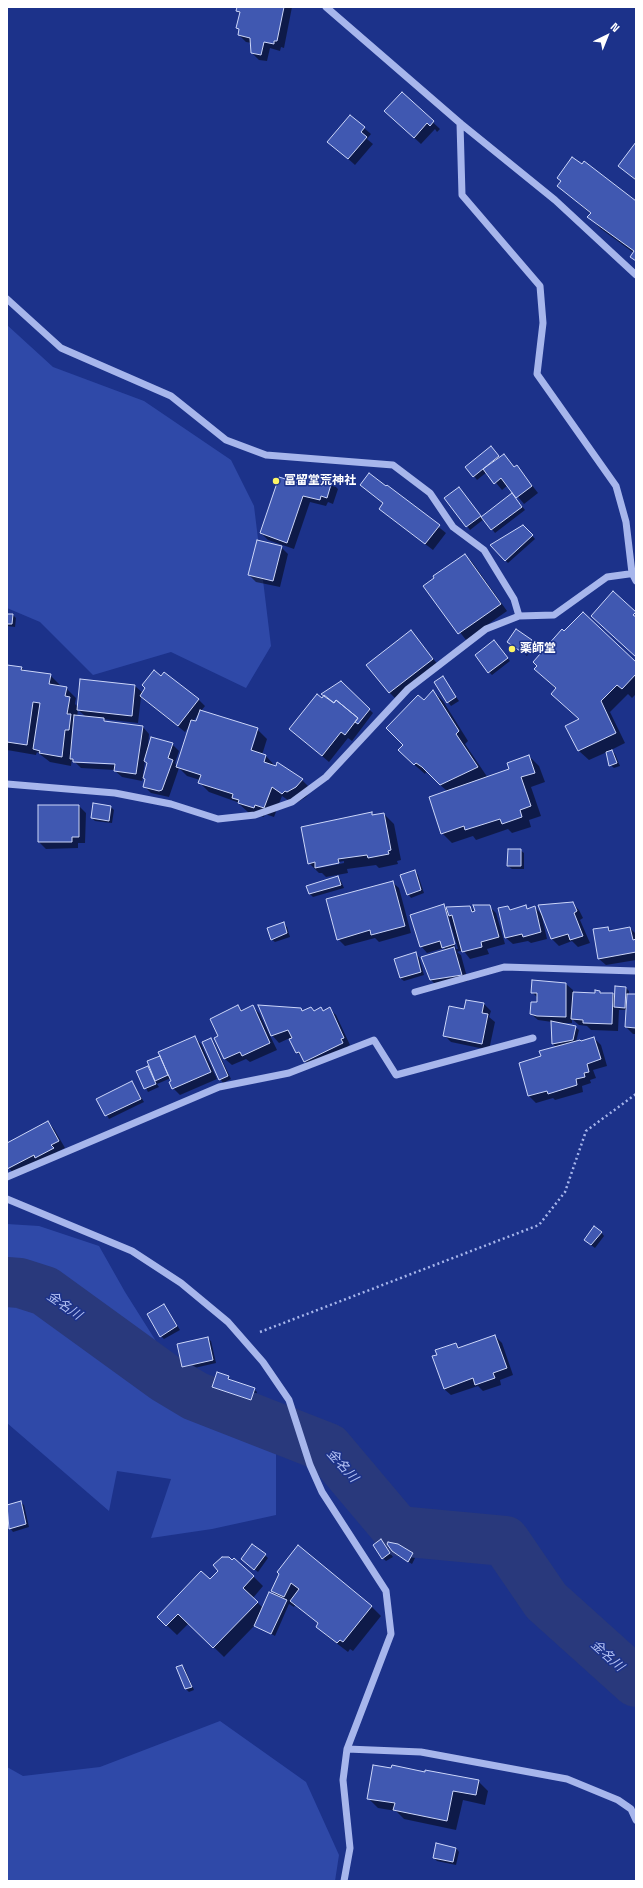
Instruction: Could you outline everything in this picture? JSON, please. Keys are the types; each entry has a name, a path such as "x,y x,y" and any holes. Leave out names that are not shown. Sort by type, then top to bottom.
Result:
{"street":[{"path":"326,7 460,123 555,200 636,275"},
{"path":"460,123 462,195 540,286 543,323 538,374 616,486 626,522 636,581"},
{"path":"7,299 61,348 171,396 226,440 266,455 393,465 430,493 453,527 484,550 514,600 519,616"},
{"path":"7,784 115,794 172,804 218,819 255,815 292,802 326,777 408,689 486,628 519,616 554,615 607,577 634,573"},
{"path":"415,992 504,967 636,971"},
{"path":"7,1177 219,1087 289,1073 374,1040 396,1075 533,1038"},
{"path":"7,1199 132,1251 181,1283 228,1322 263,1362 289,1400 310,1465 322,1492 386,1591 391,1634 347,1749 344,1780 350,1848 344,1881"},
{"path":"347,1749 421,1752 568,1779 618,1800 631,1809 636,1820"}],"path":[{"path":"243,1339 538,1225 565,1192 586,1131 636,1094"}],"shaded area":[{"path":"7,325 53,367 144,401 231,460 254,506 271,646 246,688 171,652 93,675 40,622 7,608"},
{"path":"7,1224 39,1226 99,1246 125,1292 178,1376 216,1412 276,1431 276,1515 212,1529 151,1538 171,1479 117,1471 109,1511 7,1423"},
{"path":"220,1721 306,1782 339,1855 335,1881 7,1881 7,1767 23,1776 100,1767"}],"building":[{"path":"237,7 284,7 277,41 274,41 274,44 264,42 261,55 251,53 250,38 238,35 239,29 236,28 240,12 236,11"},
{"path":"402,92 434,121 430,126 427,123 414,138 384,111"},
{"path":"350,115 365,127 361,132 367,137 348,159 327,142"},
{"path":"636,142 636,180 618,166"},
{"path":"572,157 582,164 584,161 636,201 636,261 630,257 634,251 587,217 591,213 557,186 561,181 557,178"},
{"path":"491,446 499,456 473,477 465,467"},
{"path":"504,454 514,467 517,465 532,486 516,498 501,478 494,484 483,469"},
{"path":"369,473 440,525 425,544 379,509 383,503 360,485"},
{"path":"305,475 332,481 327,498 321,496 320,500 303,496 287,543 260,533 279,477 302,484"},
{"path":"459,487 481,516 466,527 444,498"},
{"path":"512,493 522,507 491,530 481,517"},
{"path":"523,525 533,535 505,561 490,545"},
{"path":"257,540 282,546 273,581 248,575"},
{"path":"465,554 501,604 458,634 423,586 434,578 433,576"},
{"path":"613,591 636,612 633,615 636,617 636,657 591,616"},
{"path":"583,612 636,662 636,674 622,689 617,685 601,701 616,733 578,751 565,726 579,719 551,694 556,688 534,669 537,666 533,662 562,629 564,631"},
{"path":"7,614 13,614 12,624 7,624"},
{"path":"516,629 532,640 523,653 507,642"},
{"path":"411,630 433,659 389,693 366,665"},
{"path":"494,640 508,658 488,673 475,655"},
{"path":"7,665 22,667 21,670 51,674 49,684 67,687 65,696 70,697 67,714 71,714 69,730 65,730 62,757 39,753 40,751 33,749 40,703 33,702 27,745 7,742"},
{"path":"154,670 161,676 164,672 199,699 178,726 140,696 145,688 142,685"},
{"path":"443,676 456,697 447,703 434,682"},
{"path":"80,679 135,685 132,716 77,710"},
{"path":"341,681 370,709 358,724 355,722 358,718 336,700 334,703 321,694"},
{"path":"433,690 459,731 456,734 478,767 440,785 422,767 416,763 414,765 398,750 403,745 386,728 418,695 424,700"},
{"path":"317,694 322,698 324,695 334,703 336,700 358,718 345,735 341,732 322,756 289,729"},
{"path":"200,710 258,728 251,750 266,755 264,762 276,766 277,762 303,779 296,787 287,792 285,791 282,794 272,787 264,808 255,805 254,808 238,803 239,800 232,798 233,794 198,783 201,775 176,767 191,720 196,721"},
{"path":"74,715 104,718 104,721 143,726 136,774 114,771 115,764 73,762 73,759 70,759"},
{"path":"151,737 173,743 168,758 173,760 162,790 159,791 143,787 145,779 143,778 147,763 144,761"},
{"path":"612,750 617,763 609,766 606,752"},
{"path":"529,755 535,773 521,777 531,806 520,810 522,817 502,824 500,819 465,830 464,826 441,834 429,797 509,769 507,763"},
{"path":"93,803 111,806 109,821 91,818"},
{"path":"38,805 79,805 79,837 72,837 72,842 38,842"},
{"path":"372,812 372,815 384,813 391,850 388,851 389,854 368,858 367,855 338,859 339,863 315,868 315,862 308,864 301,827"},
{"path":"508,849 521,849 521,866 507,866"},
{"path":"415,870 421,890 407,895 400,875"},
{"path":"338,876 341,885 309,894 306,886"},
{"path":"393,881 405,926 371,935 370,930 337,940 326,899"},
{"path":"573,902 577,911 574,913 583,936 570,940 568,934 551,939 538,905"},
{"path":"444,904 455,944 442,948 440,941 420,947 410,915"},
{"path":"473,905 490,905 499,937 481,942 482,947 462,952 452,915 449,916 446,907 470,906 472,912 475,911"},
{"path":"526,905 527,909 535,906 541,932 523,937 522,934 505,938 498,908 508,906 510,910"},
{"path":"284,922 287,933 271,940 267,928"},
{"path":"608,927 609,931 630,927 633,940 636,939 636,952 598,959 593,929"},
{"path":"454,947 462,975 430,980 421,957"},
{"path":"416,952 421,972 400,978 394,959"},
{"path":"532,980 566,983 566,1017 537,1016 530,1014 531,1002 537,1002 537,993 531,993"},
{"path":"615,986 626,987 625,1008 614,1007"},
{"path":"595,990 600,991 600,993 613,993 612,1024 583,1023 583,1020 571,1019 573,992 595,993"},
{"path":"627,994 636,994 636,1028 625,1027"},
{"path":"466,1000 484,1003 482,1013 488,1014 482,1044 443,1036 449,1006 464,1009"},
{"path":"238,1005 241,1011 253,1005 270,1043 242,1056 240,1052 224,1059 214,1038 218,1036 210,1019"},
{"path":"258,1005 301,1008 302,1011 311,1007 314,1011 321,1007 323,1011 330,1007 344,1038 341,1039 343,1043 304,1062 299,1052 296,1053 289,1039 292,1038 288,1030 271,1036"},
{"path":"551,1021 576,1026 573,1040 552,1044"},
{"path":"195,1036 211,1072 172,1089 169,1082 171,1081 158,1052"},
{"path":"594,1037 601,1059 587,1064 589,1072 584,1073 585,1077 576,1079 577,1085 548,1094 547,1091 528,1096 519,1063 541,1056 539,1051"},
{"path":"211,1038 228,1076 219,1080 202,1042"},
{"path":"160,1056 168,1075 155,1081 147,1061"},
{"path":"148,1066 156,1084 144,1089 136,1071"},
{"path":"132,1081 141,1099 105,1116 96,1099"},
{"path":"48,1121 59,1141 51,1145 54,1148 35,1158 34,1155 7,1169 7,1143"},
{"path":"594,1226 602,1232 591,1245 584,1240"},
{"path":"164,1304 177,1326 160,1337 147,1314"},
{"path":"495,1335 507,1368 493,1373 495,1378 475,1385 473,1378 444,1389 432,1356 437,1355 435,1350 456,1343 458,1348"},
{"path":"208,1337 213,1360 182,1367 177,1344"},
{"path":"217,1372 229,1376 228,1379 255,1388 251,1400 212,1387"},
{"path":"21,1501 26,1524 9,1529 7,1505"},
{"path":"381,1539 390,1553 382,1559 373,1545"},
{"path":"388,1542 398,1544 413,1553 408,1562 392,1551 387,1544"},
{"path":"252,1544 266,1554 254,1570 241,1559"},
{"path":"298,1545 372,1606 343,1642 340,1640 337,1643 316,1627 318,1623 290,1601 299,1589 291,1583 284,1597 271,1591 279,1574 277,1572"},
{"path":"222,1557 229,1557 232,1560 234,1558 254,1576 243,1588 258,1602 213,1648 178,1614 166,1626 157,1617 201,1571 210,1579 218,1571 213,1565"},
{"path":"269,1592 287,1600 271,1634 254,1626"},
{"path":"182,1665 192,1687 185,1689 176,1667"},
{"path":"373,1765 391,1768 392,1765 425,1772 425,1770 479,1780 476,1795 453,1791 447,1821 393,1810 395,1803 367,1799"},
{"path":"436,1843 456,1848 453,1862 433,1858"}],"waterway":[{"name":"金名川","path":"7,1282 20,1283 45,1291 165,1378 195,1396 328,1448 398,1531 505,1541 546,1601 636,1682"}],"place":[{"name":"冨留堂荒神社","path":"276,481"},
{"name":"薬師堂","path":"512,649"}]}
